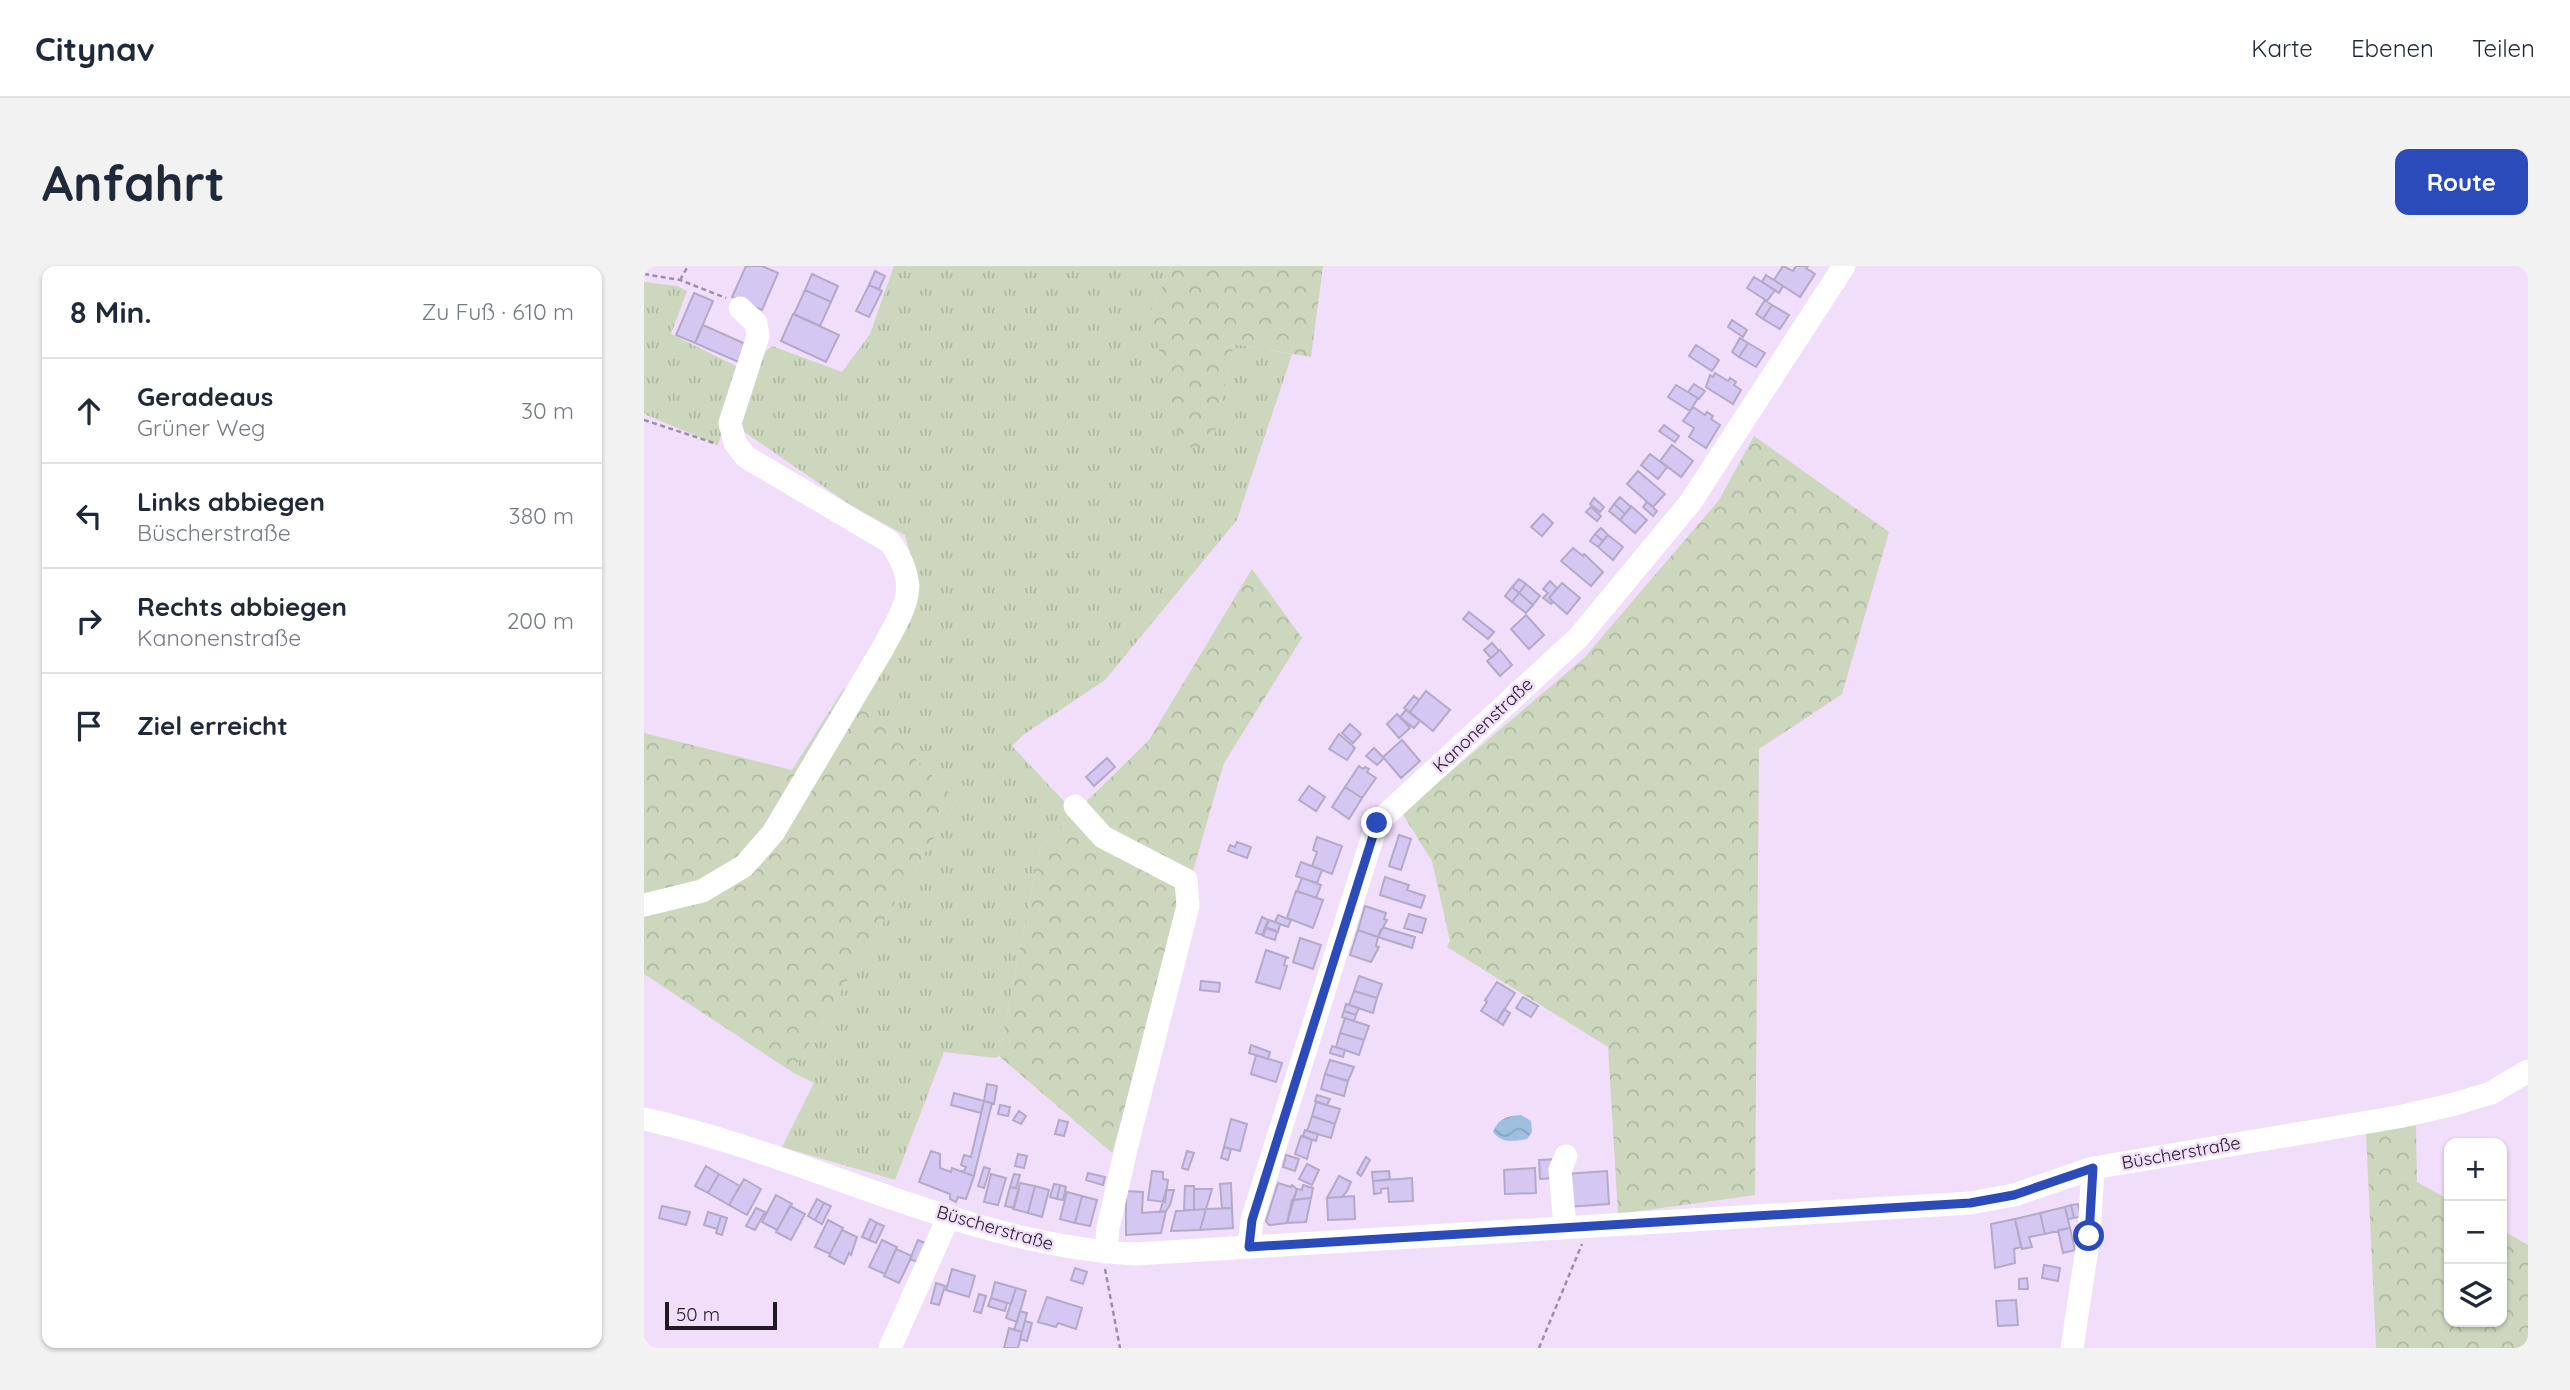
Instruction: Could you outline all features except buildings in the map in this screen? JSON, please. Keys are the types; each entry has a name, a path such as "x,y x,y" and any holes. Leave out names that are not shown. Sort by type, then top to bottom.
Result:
{"street":[{"name":"Kanonenstraße","path":"1249,1247 1252,1220 1377,823 1578,638 1690,503 1844,266"},
{"path":"644,905 702,891 744,866 773,833 883,648 899,617 910,586 904,562 890,542 746,457 735,443 730,423 758,336 757,323 740,309"},
{"path":"1075,806 1103,837 1186,880 1188,906 1128,1141 1108,1228 1106,1252"},
{"name":"Büscherstraße","path":"644,1119 695,1130 949,1216 1035,1242 1135,1254 1970,1203 2014,1195 2093,1168 2398,1117 2491,1093 2528,1071"},
{"path":"1564,1227 1560,1170 1566,1156"},
{"path":"2072,1348 2089,1236 2093,1168"},
{"path":"890,1348 949,1216"}],"path":[{"path":"680,280 688,266"},
{"path":"644,274 680,280 722,296 740,309"},
{"path":"644,420 718,445"},
{"path":"1539,1348 1589,1226"},
{"path":"1106,1252 1105,1276 1120,1348"}],"green space":[{"path":"894,266 1172,266 1150,313 1212,445 1234,344 1292,354 1237,520 1105,680 1023,735 1012,746 1075,813 1040,847 999,1056 995,1058 944,1052 895,1180 782,1147 814,1083 792,1072 957,800 857,701 894,643 920,586 905,535 852,506 737,427 758,358 772,346 842,372 870,334"},
{"path":"1172,266 1323,266 1311,357 1234,344 1212,446 1183,448 1150,313"},
{"path":"644,282 677,286 687,291 671,334 742,369 718,445 644,414"},
{"path":"1754,436 1889,532 1842,694 1759,749 1755,1195 1618,1214 1608,1047 1447,947 1450,941 1432,861 1402,813 1584,658 1719,500"},
{"path":"1252,569 1302,638 1224,763 1112,1153 999,1056 1040,847 1149,740"},
{"path":"844,688 957,800 792,1072 644,974 644,733 792,770"},
{"path":"2416,1125 2417,1182 2444,1197 2444,1327 2507,1327 2507,1233 2528,1245 2528,1348 2376,1348 2366,1133"}],"water":[{"path":"1521,1115 1531,1121 1532,1132 1527,1139 1504,1140 1493,1132 1504,1119"}],"route":[{"path":"1377,823 1252,1220 1249,1247 1970,1203 2014,1195 2093,1168 2089,1236"}]}
